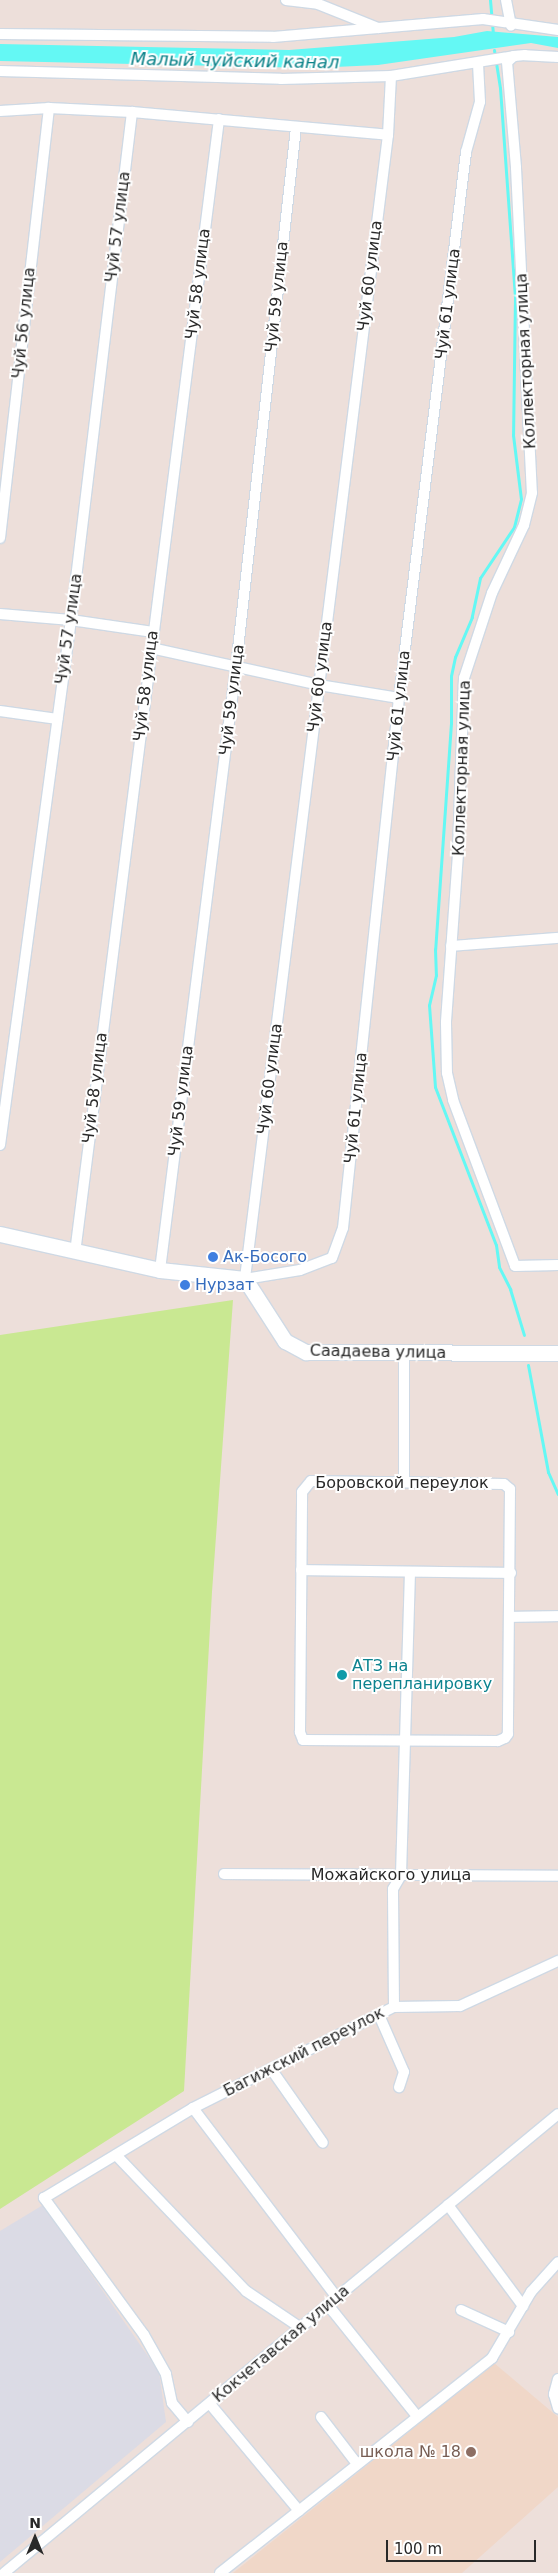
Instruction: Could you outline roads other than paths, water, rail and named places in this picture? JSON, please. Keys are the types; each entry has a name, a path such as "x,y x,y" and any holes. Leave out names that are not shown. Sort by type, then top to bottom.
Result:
{"street":[{"path":"286,0 318,2 381,29"},
{"path":"506,0 511,26"},
{"path":"0,34 273,37 483,19 511,26 558,30"},
{"path":"0,71 280,80 391,76 478,64 492,58 558,57"},
{"name":"Коллекторная улица","path":"510,59 532,493 524,525 492,593 464,678 458,854 450,946 447,1073 453,1100 515,1266 558,1265"},
{"name":"Чуй 61 улица","path":"245,1279 300,1270 332,1258 338,1249 344,1218 399,698 466,152 480,102 478,64"},
{"name":"Чуй 60 улица","path":"245,1279 388,135 391,76"},
{"path":"0,112 48,108 132,112 388,135"},
{"name":"Чуй 56 улица","path":"0,538 48,108"},
{"name":"Чуй 57 улица","path":"0,1145 71,620 132,112"},
{"name":"Чуй 58 улица","path":"75,1253 219,119"},
{"name":"Чуй 59 улица","path":"160,1270 236,667 296,128"},
{"path":"0,614 71,620 153,632"},
{"path":"151,648 319,686 399,698"},
{"path":"0,711 57,719"},
{"path":"450,946 558,938"},
{"path":"0,1234 75,1253 160,1270 245,1279"},
{"name":"Саадаева улица","path":"245,1279 285,1341 306,1352 558,1352"},
{"path":"404,1352 404,1482"},
{"name":"Боровской переулок","path":"404,1482 508,1486 512,1493 508,1734 498,1741 308,1742 301,1736 301,1570 302,1492 306,1483 404,1482"},
{"path":"301,1570 511,1573"},
{"path":"394,2007 393,1889 401,1875 404,1753 407,1742 410,1572"},
{"path":"510,1617 558,1616"},
{"name":"Можайского улица","path":"224,1874 558,1876"},
{"name":"Багижский переулок","path":"188,2422 172,2403 166,2374 144,2335 44,2198 193,2108 394,2007 460,2006 558,1961"},
{"path":"379,2015 404,2072 399,2087"},
{"path":"272,2069 323,2143"},
{"path":"193,2108 417,2416"},
{"name":"Кокчетавская улица","path":"4,2573 558,2114"},
{"path":"116,2155 246,2291 301,2328"},
{"path":"448,2205 523,2306"},
{"path":"220,2573 492,2358 531,2292 558,2262"},
{"path":"461,2310 509,2332"},
{"path":"558,2379 554,2401 558,2408"},
{"path":"210,2404 299,2511"},
{"path":"321,2417 357,2464"}],"water":[{"name":"Малый чуйский канал","path":"487,31 558,37 558,48 531,43 378,65 313,68 0,61 0,44 289,50 454,37"}],"waterway":[{"path":"490,0 493,33"},
{"path":"494,50 500,88 515,296 513,435 521,499 514,527 480,578 472,617 455,657 451,676 451,723 435,949 436,975 429,1005 435,1087 496,1245 499,1267 510,1289 524,1335"},
{"path":"528,1365 548,1472 558,1494"}],"place":[{"name":"Ак-Босого","path":"213,1257"},
{"name":"Нурзат","path":"185,1285"},
{"name":"АТЗ на перепланировку","path":"342,1675"},
{"name":"школа № 18","path":"471,2452"}]}
